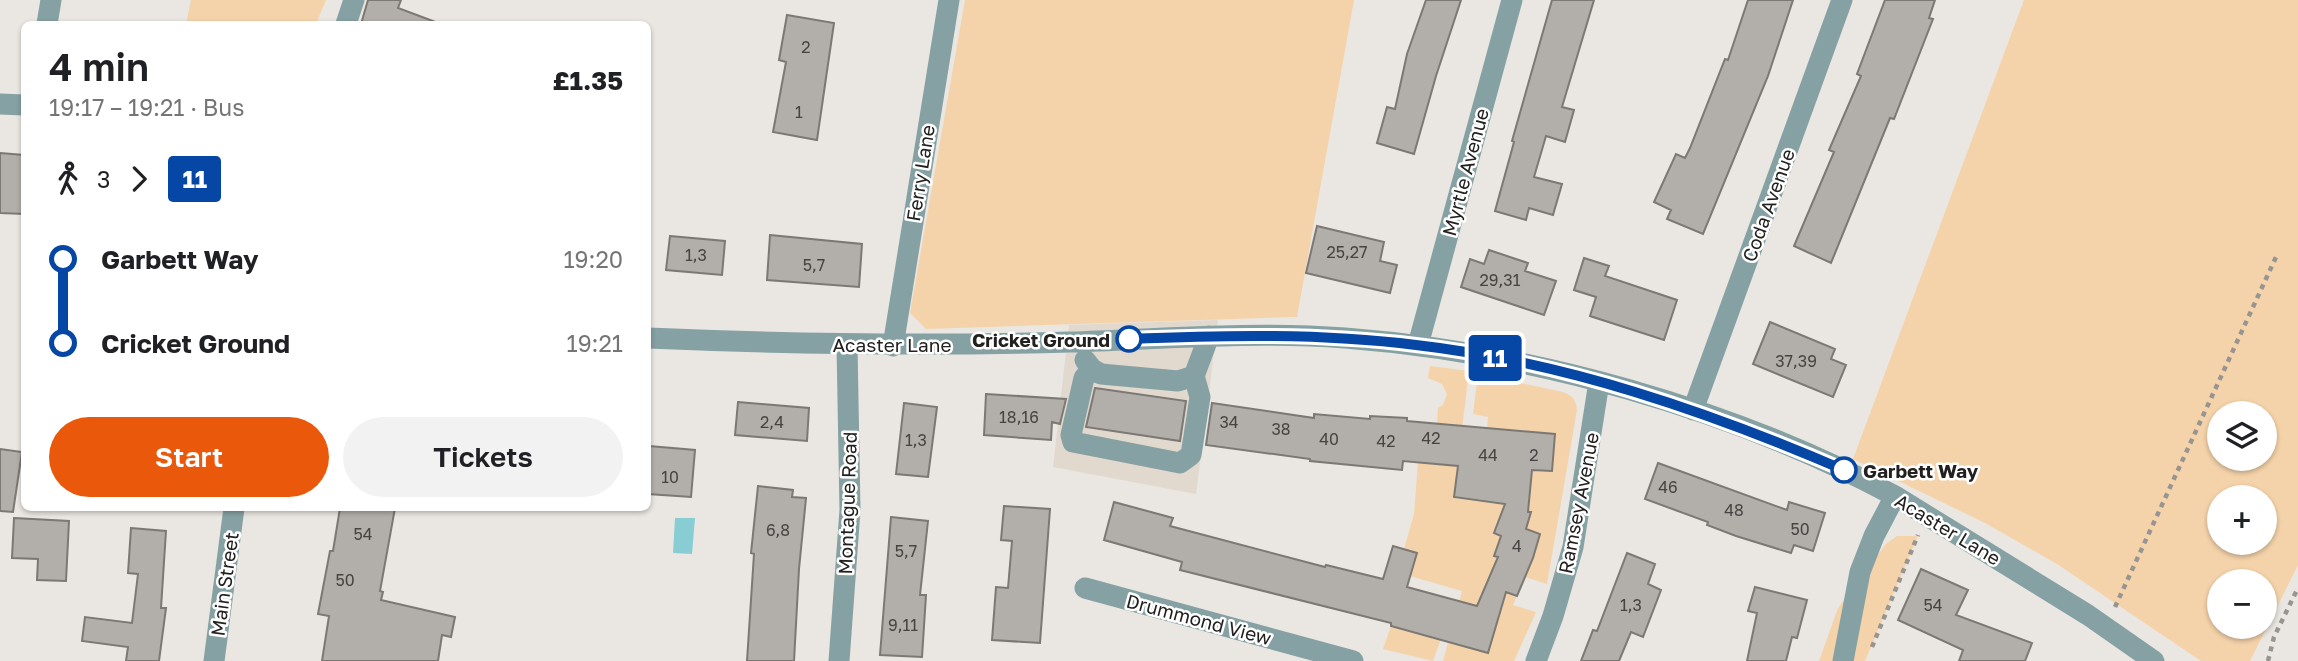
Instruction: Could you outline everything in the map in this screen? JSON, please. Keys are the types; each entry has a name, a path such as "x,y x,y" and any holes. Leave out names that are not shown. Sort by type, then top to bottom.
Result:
{"street":[{"path":"48,21 51,0"},
{"path":"347,21 354,0"},
{"name":"Ferry Lane","path":"893,346 949,0"},
{"name":"Myrtle Avenue","path":"1418,345 1512,0"},
{"name":"Coda Avenue","path":"1693,410 1842,0"},
{"path":"0,104 21,105"},
{"path":"1092,369 1084,378 1071,435 1073,442 1180,463 1191,455 1200,397 1194,376 1209,335"},
{"name":"Acaster Lane","path":"651,338 893,346 1072,342 1209,335 1342,338 1418,345 1537,366 1693,410 1863,478 2106,626 2154,661"},
{"path":"1072,342 1092,369 1101,374 1178,381 1194,376"},
{"name":"Montague Road","path":"839,661 850,510 847,345"},
{"name":"Ramsey Avenue","path":"1536,661 1553,616 1573,547 1599,382"},
{"path":"1843,661 1860,572 1874,536 1895,496"},
{"name":"Main Street","path":"214,661 234,511"},
{"name":"Drummond View","path":"1085,588 1353,661"}],"path":[{"path":"2106,626 2276,257"},
{"path":"1871,649 1927,515"},
{"path":"2268,661 2274,637 2298,588"}],"shaded area":[{"path":"191,0 326,0 317,21 187,21"},
{"path":"965,0 1354,0 1297,317 926,329 910,313"},
{"path":"2024,0 2298,0 2298,565 2277,607 2277,569 2207,569 2207,639 2261,639 2250,661 2201,661 2057,564 1985,523 1853,459"},
{"path":"1218,320 1196,494 1053,467 1069,325"},
{"path":"1430,366 1469,371 1454,496 1487,428 1488,417 1473,414 1478,374 1563,392 1572,397 1576,404 1547,584 1525,577 1497,559 1487,584 1517,596 1513,605 1536,612 1514,661 1443,661 1462,591 1410,576 1417,553 1404,549 1414,514 1418,462 1453,465 1456,424 1437,423 1438,408 1443,405 1447,394 1442,384 1428,378","holes":["1554,434 1552,471 1532,470","1499,520 1540,534 1531,566 1494,556 1501,536 1494,533","1465,604 1499,613 1487,653 1454,644"]},
{"path":"1897,536 1918,536 1865,661 1819,661 1838,608 1886,544"},
{"path":"1391,626 1441,639 1433,661 1383,649"}],"water":[{"path":"675,518 695,518 692,554 673,553"}],"building":[{"path":"368,0 401,0 398,8 433,21 362,21"},
{"path":"1426,0 1461,0 1414,154 1377,143 1387,107 1395,109 1407,54"},
{"path":"1552,0 1594,0 1562,107 1574,110 1565,142 1546,136 1534,177 1562,184 1553,215 1529,208 1526,220 1495,211"},
{"path":"1748,0 1793,0 1768,76 1703,234 1667,219 1671,210 1654,202 1676,154 1685,158 1690,148 1725,59 1728,60"},
{"path":"1885,0 1935,0 1929,18 1933,19 1894,119 1890,118 1831,263 1794,246 1834,152 1829,150 1861,76 1857,74"},
{"path":"787,15 834,23 817,140 773,132 786,62 779,60"},
{"path":"0,153 21,155 21,214 0,213"},
{"path":"1317,226 1384,242 1380,261 1397,265 1390,293 1306,273"},
{"path":"770,235 862,244 859,287 767,280"},
{"path":"670,236 725,241 722,275 666,270"},
{"path":"1489,250 1528,263 1525,271 1556,281 1544,315 1461,287 1470,259 1484,264"},
{"path":"1584,258 1609,266 1605,276 1677,300 1664,340 1590,316 1596,297 1574,290"},
{"path":"1770,322 1835,349 1831,359 1846,365 1833,397 1753,364"},
{"path":"1095,388 1186,401 1180,441 1086,427"},
{"path":"986,394 1066,399 1060,424 1052,422 1051,440 984,435"},
{"path":"738,402 809,408 807,441 735,435"},
{"path":"904,403 937,407 928,477 896,474"},
{"path":"1212,403 1314,418 1314,414 1370,419 1370,416 1407,418 1407,421 1555,434 1552,471 1532,470 1528,512 1531,512 1526,529 1540,534 1533,558 1517,596 1506,592 1488,653 1391,626 1391,623 1180,570 1182,562 1104,540 1114,502 1173,518 1170,526 1325,567 1326,565 1383,579 1393,546 1417,553 1407,587 1477,606 1498,557 1494,556 1501,536 1494,533 1505,504 1454,497 1458,466 1403,461 1402,470 1310,461 1206,445"},
{"path":"651,446 695,450 691,497 651,494"},
{"path":"0,449 21,452 13,512 0,511"},
{"path":"1658,463 1787,510 1789,502 1825,513 1813,551 1794,545 1791,553 1736,536 1707,525 1708,522 1645,499"},
{"path":"758,486 793,490 792,497 806,498 794,661 747,661 754,554 751,553"},
{"path":"1004,506 1050,509 1040,643 992,640 996,587 1008,588 1012,541 1001,540"},
{"path":"340,511 394,511 380,591 383,592 381,600 455,617 451,637 442,635 438,661 322,661 329,616 318,614 330,551 333,551"},
{"path":"891,517 928,521 920,595 926,595 922,657 880,655"},
{"path":"14,518 69,521 66,581 37,580 38,559 12,558"},
{"path":"131,528 166,531 161,608 166,608 159,661 126,661 128,647 82,641 85,617 132,623 138,574 128,573"},
{"path":"1627,553 1655,564 1648,584 1661,590 1643,637 1631,632 1619,661 1581,661 1593,630 1597,631"},
{"path":"1921,569 1968,590 1956,615 2032,643 2025,661 1959,661 1963,650 1898,620"},
{"path":"1755,587 1807,600 1797,638 1792,637 1786,661 1747,661 1757,613 1748,611"}],"bus line":[{"name":"11","path":"1129,339 1209,335 1342,338 1418,345 1518,362 1599,382 1693,410 1844,470"}],"place":[{"name":"Cricket Ground","path":"1129,339"},
{"name":"Garbett Way","path":"1844,470"}]}
